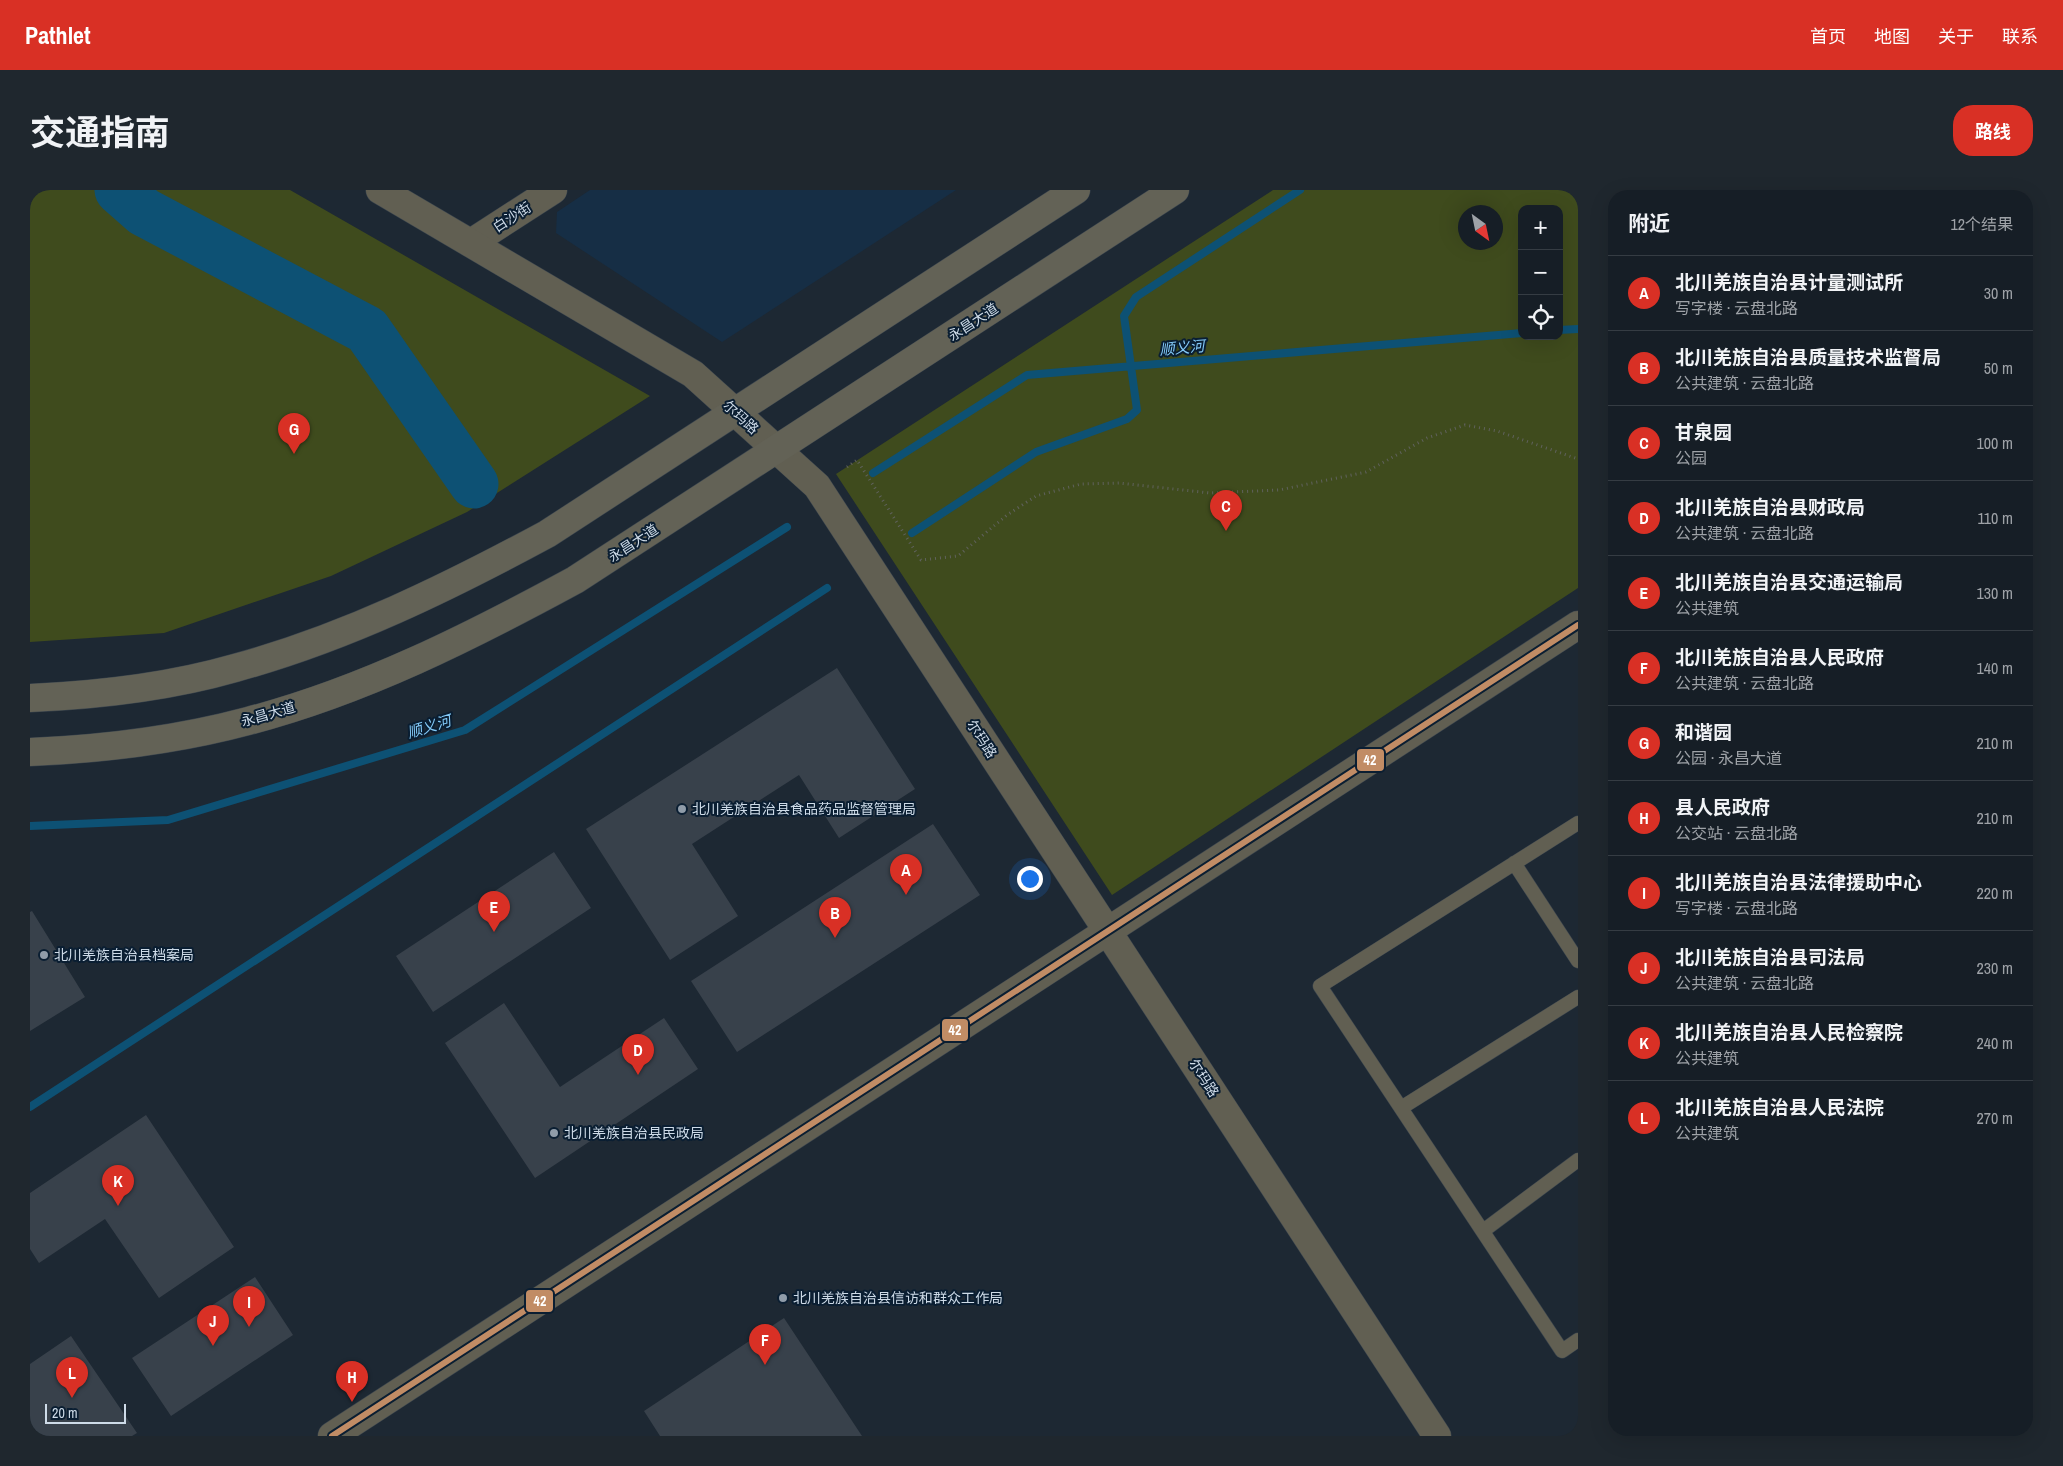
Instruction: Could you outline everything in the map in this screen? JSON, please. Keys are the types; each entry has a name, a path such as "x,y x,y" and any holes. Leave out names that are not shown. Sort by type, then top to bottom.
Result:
{"main road":[{"path":"30,698 72,696 156,685 234,669 308,646 386,615 470,576 547,534 1076,190"},
{"name":"永昌大道","path":"30,752 77,750 165,738 247,721 326,697 408,665 494,624 574,580 1175,190"}],"street":[{"name":"尔玛路","path":"380,190 693,374 817,486 1437,1436"},
{"name":"白沙街","path":"471,243 553,190"},
{"path":"332,1436 1578,625"}],"lane":[{"path":"1578,823 1320,986 1562,1351 1578,1340"},
{"path":"1514,863 1578,961"},
{"path":"1401,1108 1578,996"},
{"path":"1483,1231 1578,1160"}],"path":[{"path":"847,467 857,460 921,560 958,556 1007,515 1036,496 1081,484 1119,483 1210,493 1279,490 1366,472 1427,438 1466,425 1497,431 1578,459"}],"shaded area":[{"path":"590,190 956,190 722,342 556,233 557,212"}],"green space":[{"path":"30,190 290,190 650,396 467,512 331,576 164,633 30,642"},
{"path":"1273,190 1578,190 1578,588 1112,895 836,474"}],"building":[{"name":"北川羌族自治县食品药品监督管理局","path":"837,668 915,789 839,838 799,775 692,844 738,916 670,960 586,829"},
{"path":"933,824 980,895 737,1052 691,981"},
{"path":"554,852 591,908 433,1012 396,956"},
{"name":"北川羌族自治县档案局","path":"32,911 85,997 30,1031 30,912"},
{"name":"北川羌族自治县民政局","path":"504,1003 560,1087 664,1018 698,1069 535,1178 445,1043"},
{"path":"146,1115 234,1247 159,1298 105,1219 39,1263 30,1249 30,1193"},
{"path":"255,1277 293,1335 171,1416 132,1358"},
{"path":"784,1318 862,1436 660,1436 644,1411"},
{"path":"71,1336 137,1433 132,1436 30,1436 30,1364"}],"waterway":[{"path":"119,190 144,212 367,330 474,484"},
{"path":"912,533 1036,452 1127,419 1137,410 1124,316 1136,297 1300,190"},
{"name":"顺义河","path":"1563,330 1578,329"},
{"name":"顺义河","path":"873,473 1027,375 1518,333"},
{"name":"顺义河","path":"30,826 168,820 465,730 787,527"},
{"path":"30,1107 827,588"}],"transit line":[{"name":"42","path":"332,1436 1578,625"}],"place":[{"name":"和谐园","path":"294,454"},
{"name":"甘泉园","path":"1226,531"},
{"name":"北川羌族自治县食品药品监督管理局","path":"682,809"},
{"name":"北川羌族自治县计量测试所","path":"906,895"},
{"name":"北川羌族自治县交通运输局","path":"494,932"},
{"name":"北川羌族自治县质量技术监督局","path":"835,938"},
{"name":"北川羌族自治县档案局","path":"44,955"},
{"name":"北川羌族自治县财政局","path":"638,1075"},
{"name":"北川羌族自治县民政局","path":"554,1133"},
{"name":"北川羌族自治县人民检察院","path":"118,1206"},
{"name":"北川羌族自治县信访和群众工作局","path":"783,1298"},
{"name":"北川羌族自治县法律援助中心","path":"249,1327"},
{"name":"北川羌族自治县司法局","path":"213,1346"},
{"name":"北川羌族自治县人民政府","path":"765,1365"},
{"name":"北川羌族自治县人民法院","path":"72,1398"},
{"name":"县人民政府","path":"352,1402"}]}
